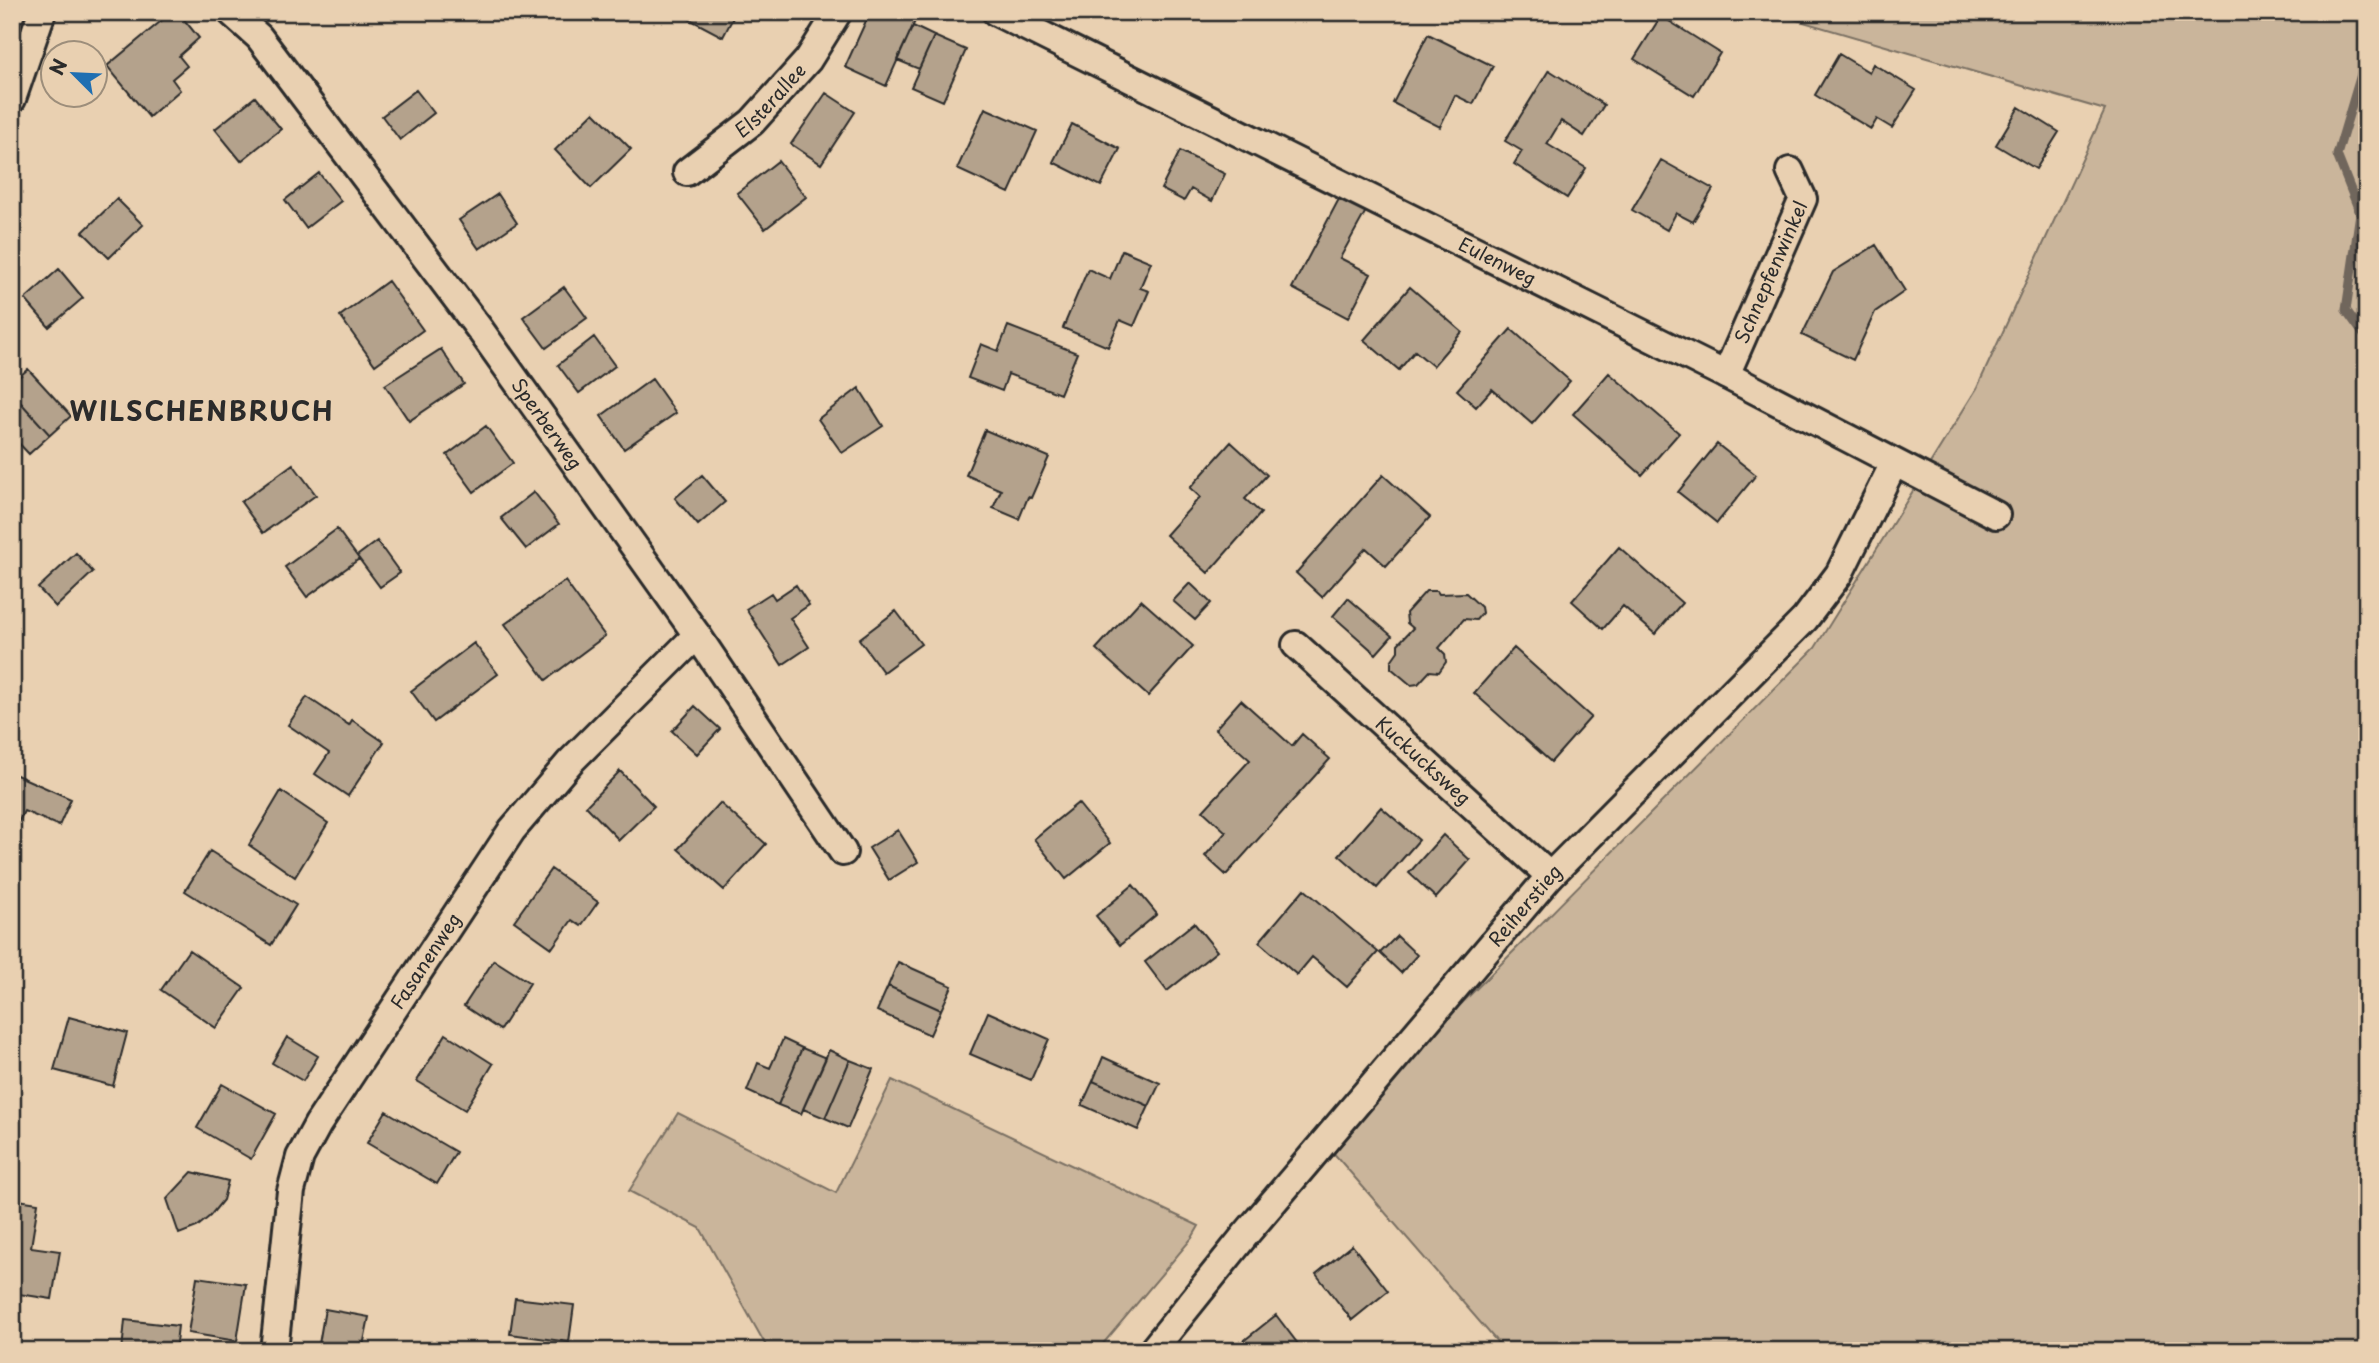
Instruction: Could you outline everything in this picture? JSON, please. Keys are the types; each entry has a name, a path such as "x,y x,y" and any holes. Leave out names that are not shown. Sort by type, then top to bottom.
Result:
{"street":[{"path":"12,99 42,12"},
{"name":"Sperberweg","path":"231,12 259,37 472,320 697,635 844,852"},
{"name":"Elsterallee","path":"687,173 752,122 808,60 838,12"},
{"name":"Eulenweg","path":"996,12 1726,375 1996,516"},
{"name":"Schnepfenwinkel","path":"1726,375 1803,199 1790,172"},
{"name":"Reiherstieg","path":"1152,1351 1245,1234 1550,876 1805,619 1839,573 1894,463"},
{"name":"Fasanenweg","path":"274,1351 291,1191 300,1157 318,1125 512,830 570,762 697,635"},
{"name":"Kuckucksweg","path":"1296,645 1550,876"}],"shaded area":[{"path":"1769,12 2367,12 2367,1351 1505,1351 1324,1142 1815,648 1977,388 2105,110"},
{"path":"892,1080 1199,1226 1192,1238 1097,1351 769,1351 700,1228 629,1191 678,1113 836,1193"}],"building":[{"path":"172,12 178,12 199,38 179,56 187,66 172,79 180,90 149,117 108,65"},
{"path":"676,12 736,12 723,37"},
{"path":"870,12 896,12 915,21 886,86 845,67"},
{"path":"1661,16 1720,53 1694,96 1634,59"},
{"path":"913,26 934,36 919,69 897,60"},
{"path":"1428,34 1493,66 1473,104 1455,95 1440,127 1393,103"},
{"path":"934,36 966,50 943,101 911,87"},
{"path":"1839,54 1869,72 1873,64 1916,90 1892,128 1877,119 1871,129 1815,95"},
{"path":"1549,70 1604,105 1584,136 1561,121 1547,144 1586,168 1567,198 1514,164 1522,151 1505,141"},
{"path":"416,90 434,113 400,140 382,116"},
{"path":"826,93 855,112 821,164 791,144"},
{"path":"255,97 281,129 241,161 215,129"},
{"path":"2019,107 2059,132 2036,169 1996,145"},
{"path":"985,108 1037,131 1009,193 957,169"},
{"path":"594,112 631,149 591,188 555,150"},
{"path":"1072,124 1120,149 1101,186 1053,162"},
{"path":"1180,151 1225,174 1212,201 1191,189 1184,201 1161,189"},
{"path":"1661,160 1713,189 1693,222 1676,213 1667,230 1632,210"},
{"path":"778,161 806,197 765,229 737,193"},
{"path":"319,173 341,201 306,228 285,200"},
{"path":"498,194 517,223 479,249 459,220"},
{"path":"1340,197 1366,211 1340,258 1371,274 1348,318 1292,288"},
{"path":"117,199 143,225 109,258 83,232"},
{"path":"1876,245 1905,291 1875,312 1853,360 1802,335 1833,272"},
{"path":"1122,250 1151,262 1140,288 1149,291 1134,326 1120,320 1108,347 1063,328 1088,269 1110,279"},
{"path":"59,269 83,298 49,327 25,299"},
{"path":"388,281 423,330 375,365 340,316"},
{"path":"564,287 587,318 546,348 523,317"},
{"path":"1410,287 1462,332 1433,366 1415,351 1399,370 1364,340"},
{"path":"1008,326 1077,353 1060,394 1008,374 1002,391 968,378 981,344 998,351"},
{"path":"1511,329 1570,381 1532,424 1492,389 1476,407 1457,390"},
{"path":"594,337 615,366 579,393 558,365"},
{"path":"441,349 464,384 409,421 385,385"},
{"path":"28,369 71,416 50,435 12,393 12,383"},
{"path":"1609,373 1679,433 1642,475 1573,414"},
{"path":"652,379 676,413 624,449 601,416"},
{"path":"859,388 883,426 842,453 818,419"},
{"path":"12,393 50,435 29,454 12,436"},
{"path":"486,426 513,463 474,492 447,455"},
{"path":"985,430 1049,457 1019,519 993,508 1001,490 966,475"},
{"path":"1231,442 1267,475 1245,499 1261,513 1208,573 1166,535 1200,497 1190,488"},
{"path":"1717,444 1756,475 1717,523 1678,492"},
{"path":"293,464 316,495 263,533 241,502"},
{"path":"702,475 725,502 698,525 675,498"},
{"path":"1383,475 1430,517 1386,566 1366,548 1322,597 1296,573"},
{"path":"534,492 559,524 526,549 501,518"},
{"path":"337,529 359,559 307,597 285,567"},
{"path":"377,541 400,573 380,587 357,556"},
{"path":"1619,547 1682,603 1655,634 1623,606 1603,629 1572,601"},
{"path":"76,553 93,572 56,607 38,588"},
{"path":"565,581 605,636 546,680 505,624"},
{"path":"1190,583 1211,603 1195,620 1173,601"},
{"path":"796,585 809,605 790,618 809,647 782,665 746,609 771,593 775,599"},
{"path":"1426,591 1437,591 1439,594 1466,593 1481,607 1482,613 1476,620 1464,619 1439,648 1445,654 1446,662 1439,672 1430,671 1418,684 1411,685 1391,668 1391,661 1398,651 1398,644 1413,628 1407,623 1406,613"},
{"path":"1348,598 1392,636 1376,654 1333,616"},
{"path":"1141,600 1193,646 1148,696 1096,649"},
{"path":"896,611 921,644 883,672 859,639"},
{"path":"474,643 498,674 434,722 411,691"},
{"path":"1514,648 1591,717 1551,762 1474,693"},
{"path":"307,697 349,725 352,720 384,742 348,796 315,774 329,753 288,725"},
{"path":"1241,700 1292,746 1302,734 1330,759 1226,875 1205,856 1226,832 1203,811 1250,760 1215,729"},
{"path":"695,706 720,729 697,754 672,731"},
{"path":"620,771 654,806 619,840 586,806"},
{"path":"12,773 71,799 59,826 24,811 12,835"},
{"path":"281,791 328,823 295,877 249,845"},
{"path":"720,803 766,844 724,890 678,849"},
{"path":"1078,803 1110,843 1066,879 1034,839"},
{"path":"1381,807 1419,840 1377,888 1339,855"},
{"path":"898,830 918,862 889,880 869,848"},
{"path":"1443,835 1470,860 1436,898 1409,873"},
{"path":"210,851 296,905 271,945 185,891"},
{"path":"551,869 598,902 581,926 572,920 552,948 514,921"},
{"path":"1133,885 1157,914 1120,945 1096,916"},
{"path":"1304,889 1378,952 1347,987 1312,957 1297,975 1259,942"},
{"path":"1194,923 1217,951 1167,991 1145,962"},
{"path":"1397,936 1417,955 1401,973 1380,953"},
{"path":"189,950 244,988 216,1028 161,990"},
{"path":"494,960 530,983 500,1030 464,1006"},
{"path":"898,962 952,986 941,1010 888,986"},
{"path":"888,986 941,1010 930,1035 877,1011"},
{"path":"988,1012 1049,1039 1031,1080 970,1054"},
{"path":"69,1017 127,1033 113,1086 54,1070"},
{"path":"446,1034 493,1064 465,1110 417,1081"},
{"path":"287,1037 318,1056 303,1081 272,1063"},
{"path":"783,1039 802,1048 778,1105 747,1091 758,1063 770,1068"},
{"path":"802,1048 826,1058 801,1114 778,1105"},
{"path":"829,1050 850,1060 825,1118 803,1109"},
{"path":"1103,1057 1160,1083 1149,1106 1093,1081"},
{"path":"850,1060 873,1069 848,1128 825,1118"},
{"path":"1093,1081 1149,1106 1138,1130 1082,1105"},
{"path":"222,1084 276,1114 251,1159 197,1128"},
{"path":"386,1111 456,1152 437,1184 367,1143"},
{"path":"192,1172 228,1181 223,1200 210,1216 197,1227 179,1234 167,1199"},
{"path":"12,1199 38,1203 31,1247 60,1251 52,1299 12,1293"},
{"path":"1352,1245 1388,1291 1352,1320 1316,1274"},
{"path":"197,1277 246,1284 237,1341 188,1333"},
{"path":"515,1298 574,1305 569,1342 510,1334"},
{"path":"325,1309 369,1317 362,1351 319,1344"},
{"path":"1276,1315 1301,1348 1298,1351 1231,1351"},
{"path":"125,1320 178,1326 175,1351 122,1351"}],"waterway":[{"path":"2367,54 2337,155 2360,213 2346,310 2367,339"}],"district":[{"name":"WILSCHENBRUCH","path":"202,412"}]}
